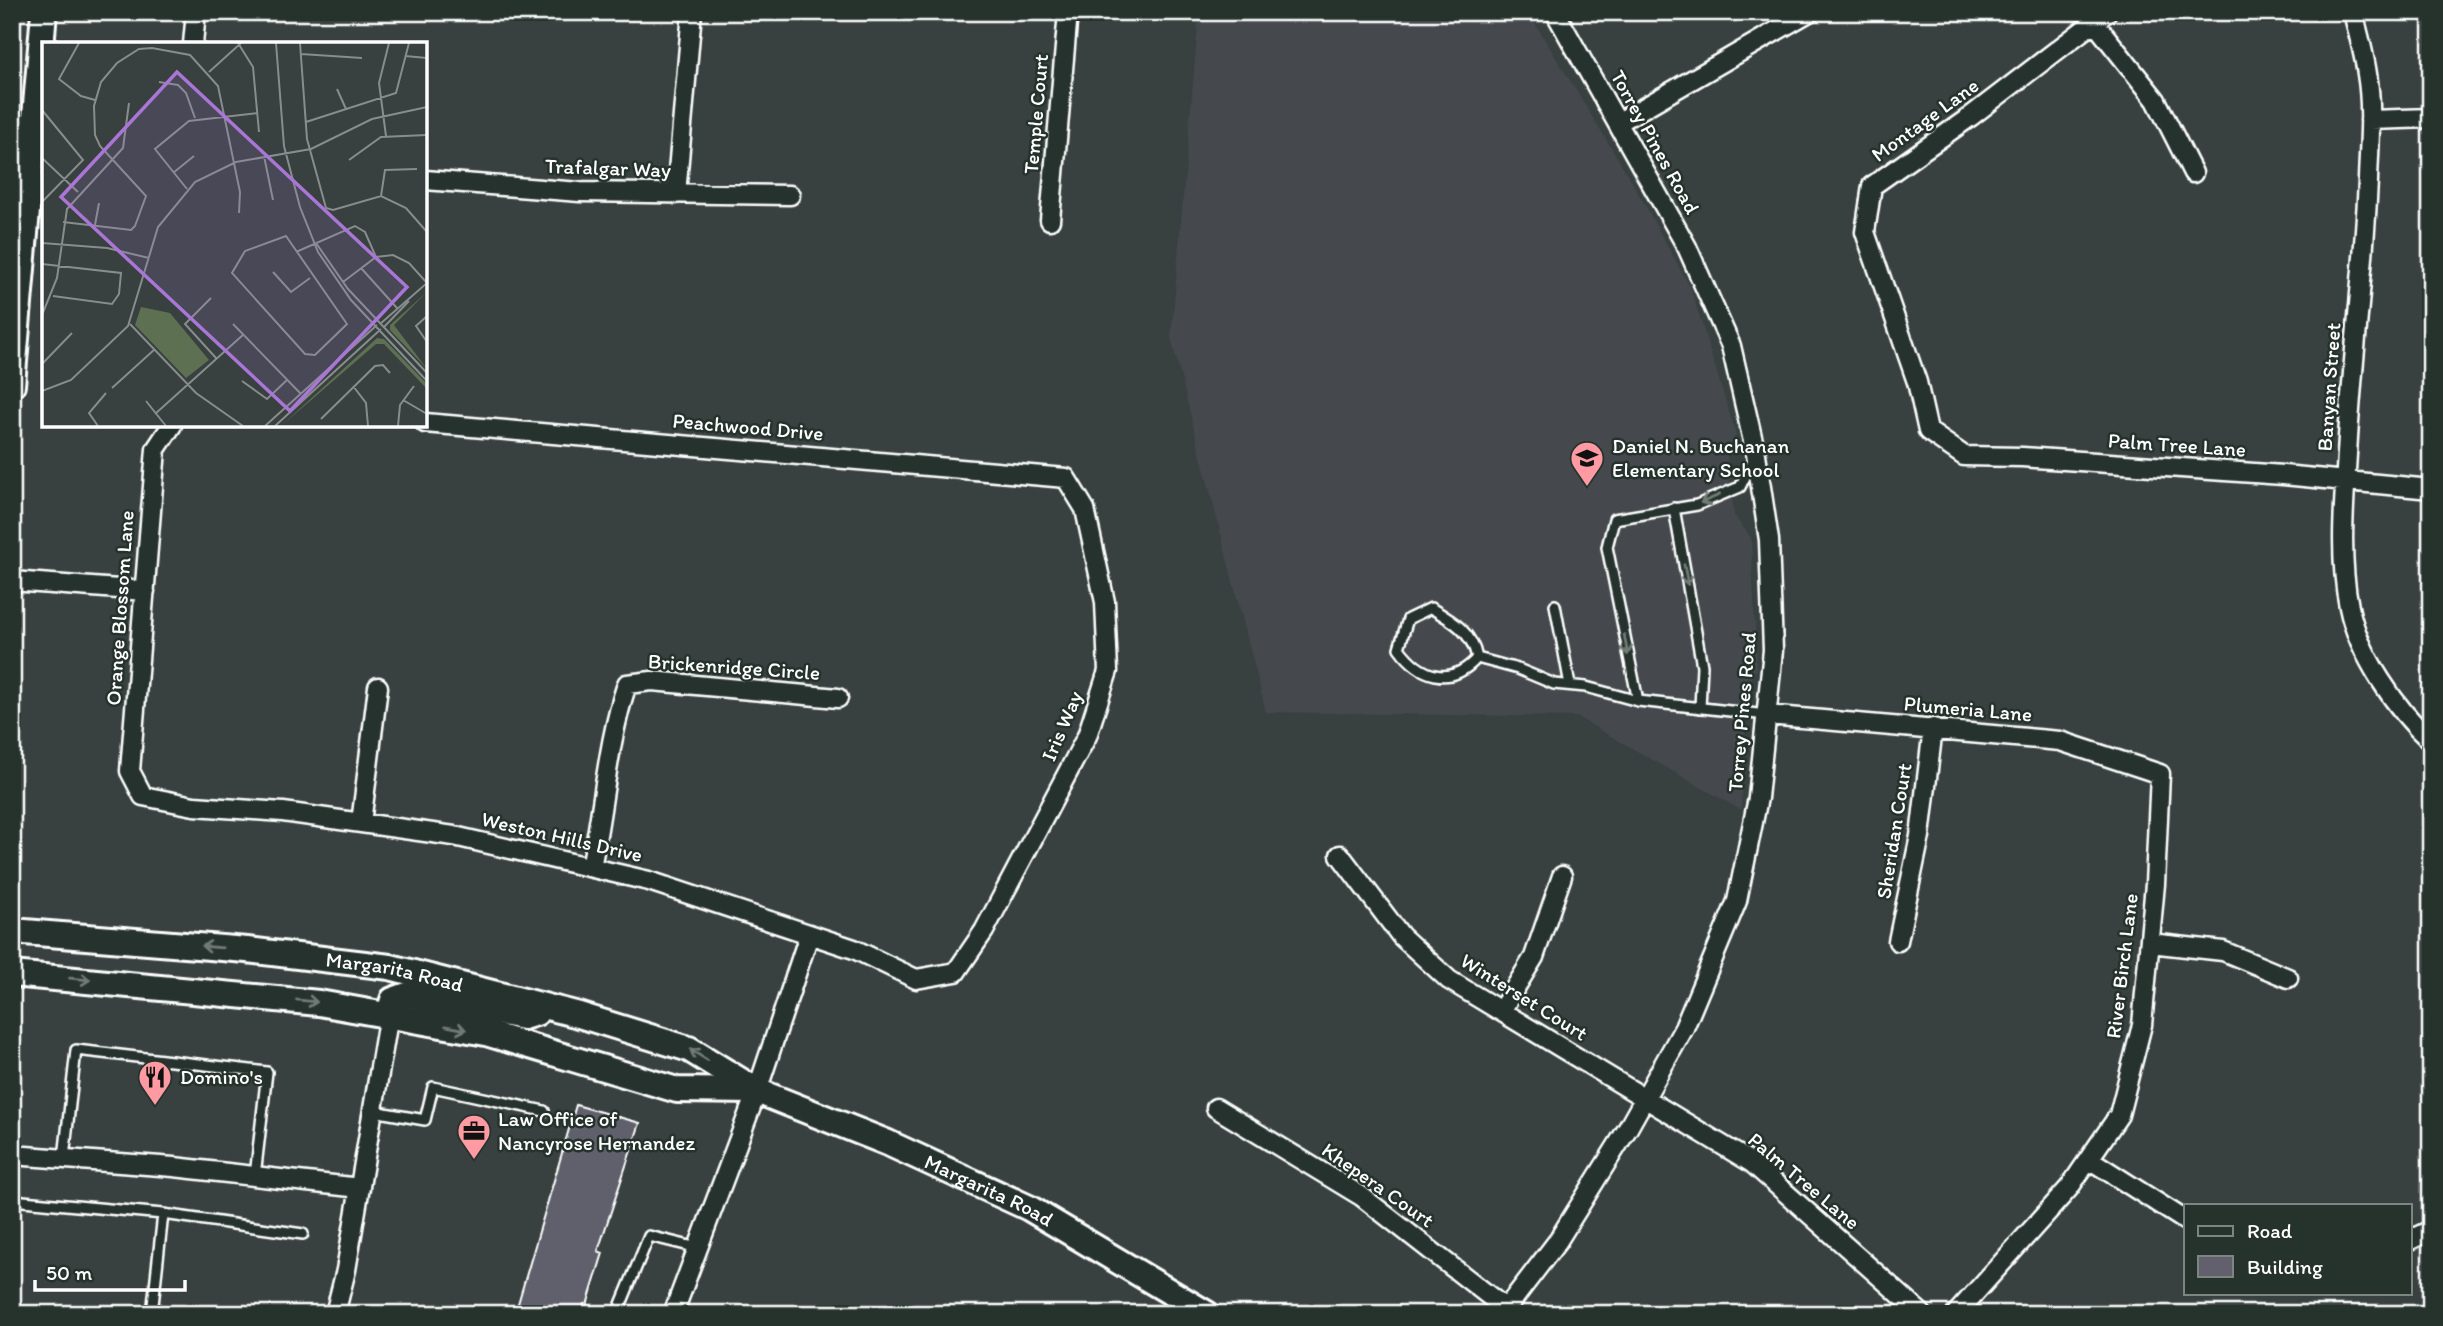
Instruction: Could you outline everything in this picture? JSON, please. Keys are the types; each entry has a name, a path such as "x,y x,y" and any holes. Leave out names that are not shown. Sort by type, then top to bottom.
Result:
{"main road":[{"path":"42,42 44,12"},
{"path":"12,385 37,150 42,51"},
{"name":"Margarita Road","path":"12,932 247,950 390,967 540,1005 689,1048 757,1091 888,1143 1029,1208 1207,1314"},
{"name":"Margarita Road","path":"12,974 319,1003 486,1034 677,1090 757,1091"},
{"path":"389,1014 393,1000 407,995 523,1017 536,1013 540,1005"}],"street":[{"path":"193,42 196,12"},
{"path":"676,194 692,12"},
{"name":"Temple Court","path":"1050,220 1068,12"},
{"name":"Torrey Pines Road","path":"1504,1311 1556,1242 1645,1098 1684,1028 1737,901 1758,797 1773,650 1770,568 1756,454 1731,346 1687,247 1555,12"},
{"path":"1619,122 1809,12"},
{"name":"Banyan Street","path":"2353,12 2368,75 2370,120 2366,239 2351,383 2345,480 2343,528 2349,608 2368,658 2410,722 2431,741"},
{"path":"2100,17 2156,100 2193,173"},
{"name":"Montage Lane","path":"1928,431 1917,382 1865,232 1872,187 1970,117 2100,17"},
{"path":"2370,120 2431,118"},
{"name":"Trafalgar Way","path":"427,180 580,192 790,195"},
{"name":"Peachwood Drive","path":"427,423 1066,478"},
{"name":"Orange Blossom Lane","path":"143,796 130,771 156,449 171,427"},
{"name":"Palm Tree Lane","path":"1928,431 1964,456 2022,457 2345,480 2431,489"},
{"name":"Iris Way","path":"956,972 984,932 1087,736 1108,671 1105,601 1084,509 1066,478"},
{"path":"12,581 145,592"},
{"name":"Brickenridge Circle","path":"590,867 604,804 612,728 627,684 652,681 838,698"},
{"path":"361,823 378,687"},
{"name":"Plumeria Lane","path":"1767,715 2060,741 2160,774"},
{"name":"Sheridan Court","path":"1898,941 1920,836 1933,728"},
{"name":"River Birch Lane","path":"1956,1314 2069,1188 2119,1115 2142,1025 2150,943 2160,774"},
{"name":"Weston Hills Drive","path":"143,796 194,806 283,812 454,836 649,881 854,949 916,979 956,972"},
{"name":"Winterset Court","path":"1340,855 1401,936 1449,980 1645,1098"},
{"path":"1501,1012 1534,957 1562,876"},
{"path":"673,1314 757,1091 809,934"},
{"path":"2150,943 2223,951 2288,978"},
{"path":"335,1314 346,1270 389,1014"},
{"name":"Palm Tree Lane","path":"1645,1098 1752,1163 1922,1314"},
{"name":"Khepera Court","path":"1216,1108 1361,1196 1504,1311"},
{"path":"12,1154 360,1188"},
{"path":"2089,1159 2184,1220"},
{"path":"2412,1239 2431,1230"}],"lane":[{"path":"1638,701 1607,547 1614,519 1697,505 1740,487 1756,454"},
{"path":"1674,508 1702,666 1700,708"},
{"path":"1555,605 1570,685"},
{"path":"1432,608 1460,625 1475,644 1477,658 1454,675 1432,675 1412,666 1399,648 1408,620 1432,608"},
{"path":"1477,658 1518,668 1554,684 1570,685 1638,701 1767,715"},
{"path":"64,1158 76,1050 267,1072 255,1176"},
{"path":"373,1111 425,1120 433,1087 544,1111"},
{"path":"12,1200 163,1214 303,1234"},
{"path":"152,1314 163,1214"},
{"path":"617,1314 649,1236 698,1248"}],"shaded area":[{"path":"1199,12 1528,12 1631,180 1691,289 1736,435 1727,455 1734,515 1751,538 1757,669 1747,683 1741,810 1577,717 1266,712 1171,338"}],"building":[{"path":"576,1105 640,1123 598,1251 603,1253 587,1305 584,1304 581,1314 515,1314"}],"place":[{"name":"Daniel N. Buchanan Elementary School","path":"1587,488"},
{"name":"Domino's","path":"155,1107"},
{"name":"Law Office of Nancyrose Hernandez","path":"474,1161"}]}
